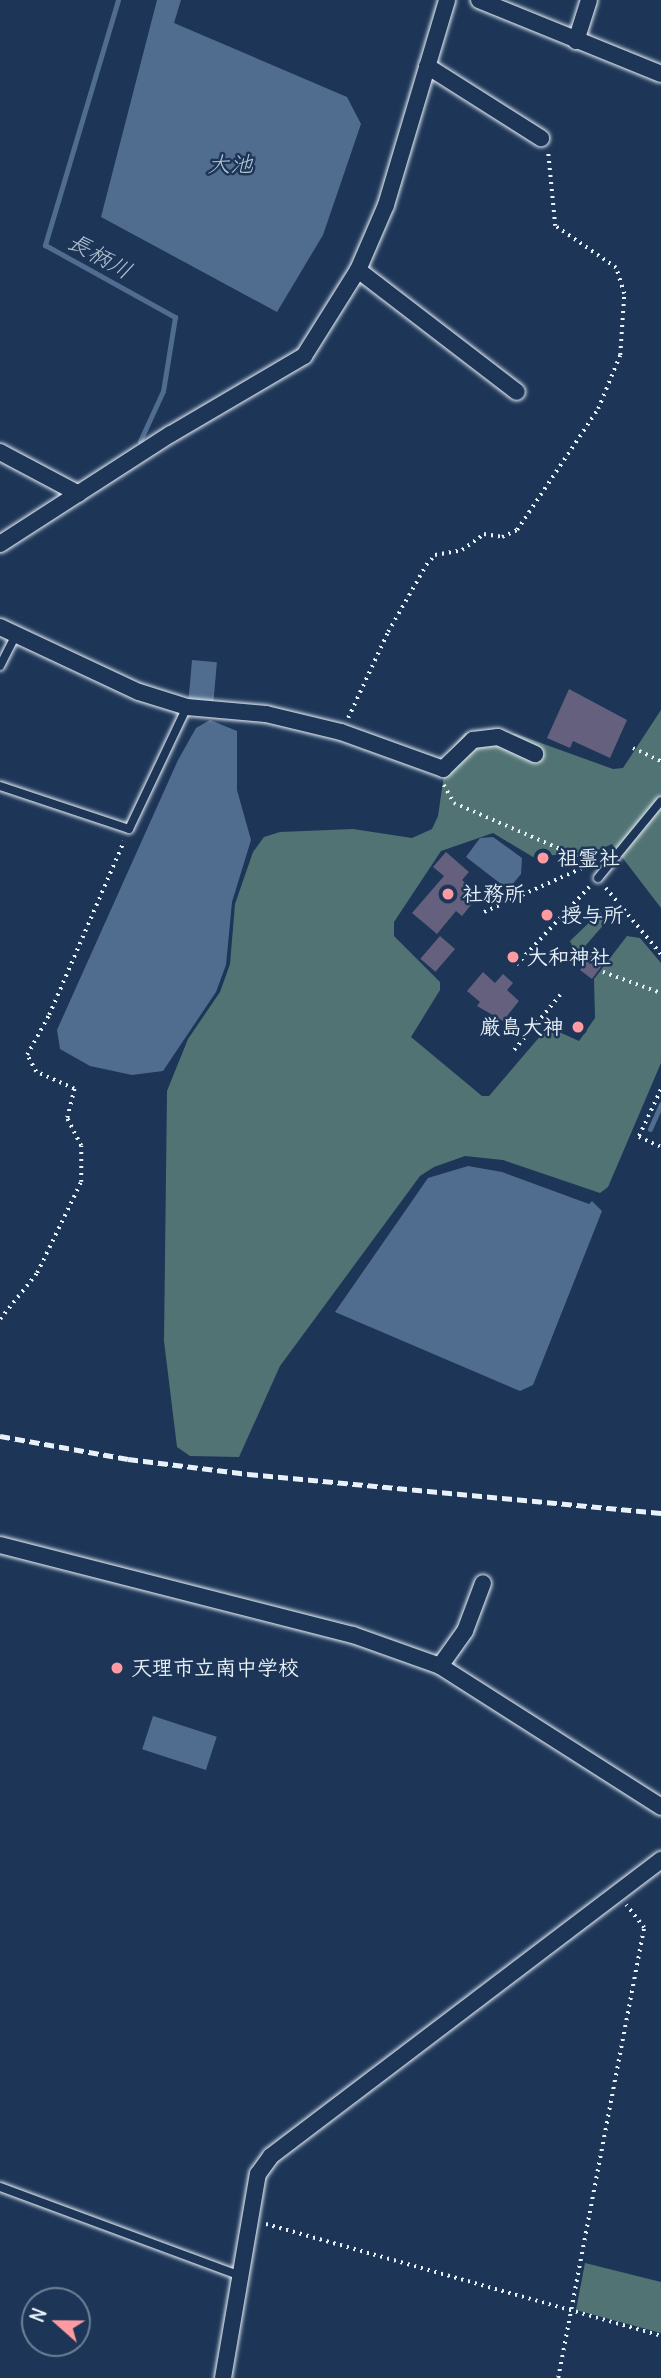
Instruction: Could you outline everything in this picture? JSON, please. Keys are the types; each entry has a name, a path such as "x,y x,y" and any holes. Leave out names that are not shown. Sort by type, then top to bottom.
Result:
{"street":[{"path":"0,544 304,356 358,270 386,205 447,0"},
{"path":"479,0 661,74"},
{"path":"576,41 589,0"},
{"path":"427,66 541,138"},
{"path":"358,270 517,392"},
{"path":"0,453 79,494"},
{"path":"0,627 139,692 187,707 266,714 341,732 443,769 474,740 498,737 535,754"},
{"path":"0,1545 353,1635 440,1666 661,1807"},
{"path":"440,1666 465,1631 483,1583"},
{"path":"223,2378 258,2174 280,2148 661,1860"}],"lane":[{"path":"0,666 17,633"},
{"path":"0,786 129,829 187,707"},
{"path":"598,878 661,801"},
{"path":"0,2188 241,2276"}],"path":[{"path":"341,732 388,632 426,565 435,555 462,550 484,534 502,537 517,530 598,409 620,355 624,294 616,268 555,226 547,148 541,138"},
{"path":"633,748 661,761"},
{"path":"443,769 445,792 454,803 589,865 661,954"},
{"path":"0,1319 37,1273 81,1182 81,1146 67,1118 74,1088 36,1072 27,1055 49,1015 129,829"},
{"path":"484,912 589,865"},
{"path":"516,965 598,878"},
{"path":"603,972 661,993"},
{"path":"514,1050 560,995"},
{"path":"661,1090 639,1137 661,1147"},
{"path":"558,2378 644,1928 618,1895"},
{"path":"250,2220 661,2336"}],"green space":[{"path":"661,710 661,908 612,844 596,851 533,857 493,833 441,851 394,922 394,936 440,982 440,990 411,1037 482,1096 489,1096 548,1027 579,1041 595,1018 594,979 627,936 640,938 661,963 661,1063 608,1187 600,1193 503,1160 465,1156 434,1167 420,1176 280,1366 239,1457 190,1456 177,1447 164,1341 167,1091 188,1039 220,992 230,964 235,904 253,852 264,837 280,832 353,829 412,838 432,829 438,816 447,754 465,733 516,734 613,769 623,768"},
{"path":"600,912 607,921 579,953 575,952 570,941"},
{"path":"585,2263 661,2282 661,2333 576,2310"}],"water":[{"name":"大池","path":"157,0 181,0 174,23 347,97 361,124 323,235 277,312 101,217"},
{"path":"192,660 217,662 213,702 189,700"},
{"path":"210,720 237,731 237,790 251,840 232,902 226,965 216,992 163,1071 132,1075 90,1066 60,1049 57,1030 178,760 196,728"},
{"path":"493,837 522,858 521,874 511,886 501,884 466,857 480,838"},
{"path":"468,1166 502,1172 589,1204 592,1201 602,1211 533,1385 520,1391 335,1312 428,1178"},
{"path":"153,1716 217,1737 206,1770 142,1749"}],"building":[{"path":"569,689 627,720 610,758 573,741 570,748 547,738"},
{"name":"社務所","path":"446,852 469,872 462,880 472,889 464,899 471,905 462,916 456,911 437,934 412,913 444,876 433,867"},
{"path":"440,936 455,949 435,972 420,959"},
{"path":"592,954 604,963 592,979 580,970"},
{"path":"483,972 495,983 503,974 513,983 507,990 519,1001 503,1021 477,1006 480,1002 467,991"}],"waterway":[{"name":"長柄川","path":"118,0 45,245 175,317 163,391 140,441"},
{"path":"650,1129 661,1104"}],"railway":[{"path":"0,1436 128,1459 248,1474 661,1513"}],"place":[{"name":"祖霊社","path":"543,858"},
{"name":"社務所","path":"448,894"},
{"name":"授与所","path":"547,915"},
{"name":"大和神社","path":"513,957"},
{"name":"厳島大神","path":"578,1027"},
{"name":"天理市立南中学校","path":"117,1668"}]}
